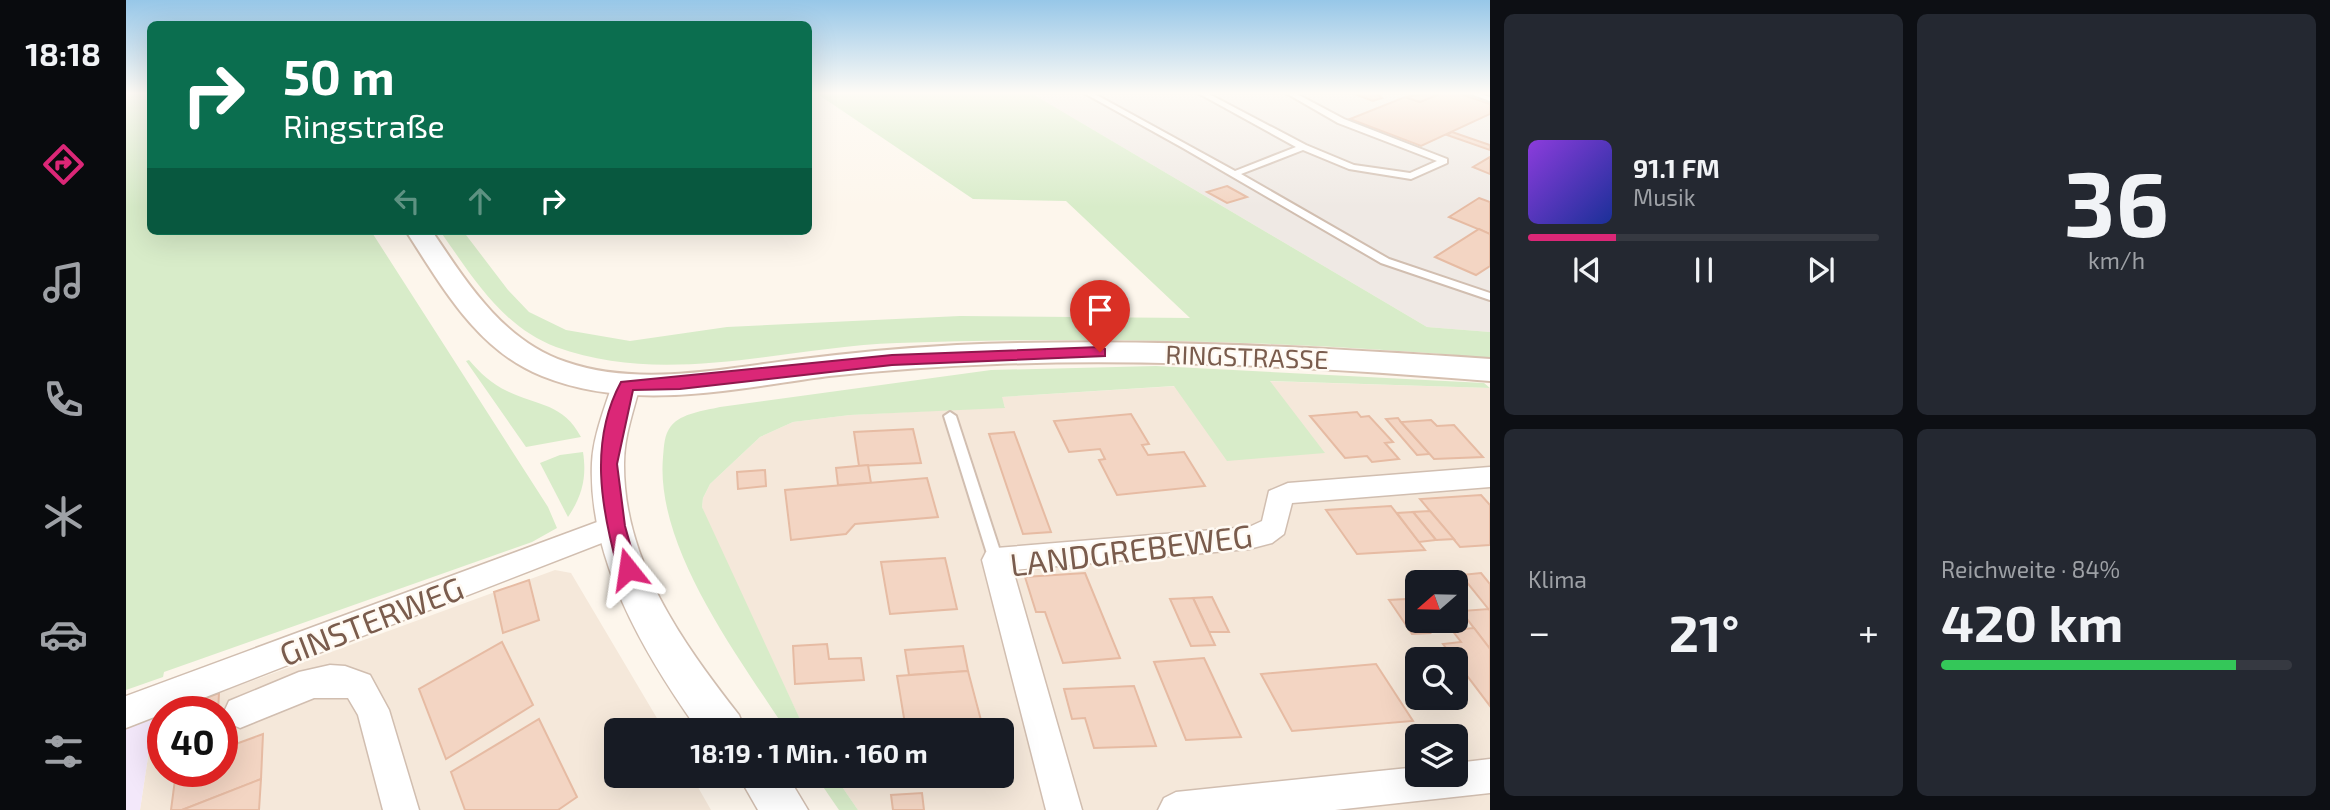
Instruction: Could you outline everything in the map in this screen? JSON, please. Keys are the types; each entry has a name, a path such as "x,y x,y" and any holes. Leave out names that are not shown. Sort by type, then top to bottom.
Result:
{"main road":[{"name":"RINGSTRASSE","path":"422,235 482,322 512,349 558,371 626,385 680,383 892,360 1054,352 1246,354 1490,370"}],"street":[{"path":"626,385 610,444 608,464 615,526 628,569 651,615 671,653 716,718"},
{"name":"LANDGREBEWEG","path":"1063,810 996,560 1249,538 1263,535 1275,526 1278,498 1288,494 1490,477"},
{"name":"GINSTERWEG","path":"126,712 615,526"},
{"path":"240,712 322,681 339,679 359,686 373,710 401,810"},
{"path":"1176,810 1305,803 1490,776"},
{"path":"769,788 785,810"}],"lane":[{"path":"1156,131 1385,261 1490,298"},
{"path":"1272,131 1352,167 1411,176 1444,161 1366,131"},
{"path":"1234,174 1303,147"},
{"path":"950,416 996,560"}],"shaded area":[{"path":"1095,131 1490,131 1490,332 1427,327"},
{"path":"1258,381 1490,388 1490,810 858,810 843,788 1014,788 1014,718 799,718 709,527 702,507 703,498 710,484 760,437 793,422 850,415 1005,407 1001,397"},
{"path":"555,570 571,573 657,718 604,718 604,788 698,788 711,810 140,810 147,764 147,787 238,787 238,696 211,696"},
{"path":"147,720 147,764 140,810 126,810 126,728"}],"green space":[{"path":"126,131 147,131 147,235 374,235 548,507 557,528 532,542 164,672 163,677 126,690"},
{"path":"872,131 1095,131 1427,327 1490,332 1490,358 1268,344 1045,340 897,343 725,362 640,364 598,358 556,347 520,327 490,298 443,235 466,235 508,290 529,312 566,330 630,341 727,327 960,316 1190,318 1066,201 973,199"},
{"path":"469,360 486,378 502,388 558,411 581,437 526,447 466,361"},
{"path":"1156,366 1484,383 1490,388 1270,381 1325,453 1227,461 1174,386 1002,397 1005,408 850,415 793,422 760,437 710,484 702,507 799,718 778,718 703,600 672,527 664,492 663,457 669,429 687,415 720,407 991,370"},
{"path":"583,452 582,486 568,517 540,463 560,455"},
{"path":"824,788 843,788 858,810 839,810"}],"building":[{"path":"1381,131 1454,131 1421,146"},
{"path":"1452,132 1490,145 1490,150 1447,135"},
{"path":"1490,157 1490,174 1473,167"},
{"path":"1227,186 1247,197 1227,203 1207,192"},
{"path":"1479,198 1490,202 1490,234 1449,217"},
{"path":"1479,229 1490,234 1490,266 1476,275 1435,257"},
{"path":"1357,412 1361,417 1369,416 1393,442 1385,443 1399,459 1372,462 1367,456 1345,458 1310,416"},
{"path":"1131,414 1149,444 1142,445 1148,455 1184,452 1205,486 1117,495 1099,460 1105,459 1100,449 1069,452 1054,421"},
{"path":"1398,418 1430,454 1417,455 1386,419"},
{"path":"1431,420 1437,426 1454,425 1483,457 1434,459 1401,422"},
{"path":"913,429 921,463 859,466 854,432"},
{"path":"1014,432 1051,532 1023,534 989,434"},
{"path":"868,465 871,483 838,485 836,468"},
{"path":"765,470 766,486 738,489 737,472"},
{"path":"927,478 938,517 855,524 846,534 791,540 785,490"},
{"path":"1481,495 1490,505 1490,545 1460,547 1420,499"},
{"path":"1391,506 1425,550 1357,554 1326,510"},
{"path":"1430,511 1454,539 1436,540 1413,512"},
{"path":"1413,512 1436,540 1419,542 1397,513"},
{"path":"945,558 957,609 890,614 881,562"},
{"path":"1085,573 1120,658 1063,663 1045,612 1036,612 1025,577"},
{"path":"1481,573 1490,584 1490,611 1468,584 1468,574"},
{"path":"529,580 539,620 503,633 494,592"},
{"path":"1212,597 1229,632 1209,632 1193,598"},
{"path":"1193,598 1215,645 1191,646 1170,599"},
{"path":"1405,599 1405,624 1389,600"},
{"path":"1489,609 1490,649 1468,620 1468,610"},
{"path":"1474,628 1490,649 1490,706 1468,677 1468,647 1445,647 1443,644 1461,642 1455,634 1468,634 1468,629"},
{"path":"502,642 533,705 446,759 419,689"},
{"path":"827,644 829,659 861,658 864,680 795,684 793,646"},
{"path":"963,646 968,671 909,675 905,650"},
{"path":"1204,658 1241,737 1186,740 1154,662"},
{"path":"1376,664 1413,721 1292,731 1261,674"},
{"path":"968,671 980,718 904,718 897,676"},
{"path":"1134,686 1156,746 1094,748 1085,718 1072,719 1064,689"},
{"path":"539,719 577,797 558,810 465,810 451,772"},
{"path":"263,734 261,779 182,810 171,810 174,787 238,787 238,743"},
{"path":"261,779 259,810 182,810"},
{"path":"922,793 924,810 893,810 891,795"}],"route":[{"path":"628,569 615,526 608,464 610,444 626,385 680,383 892,360 1100,352"}]}
